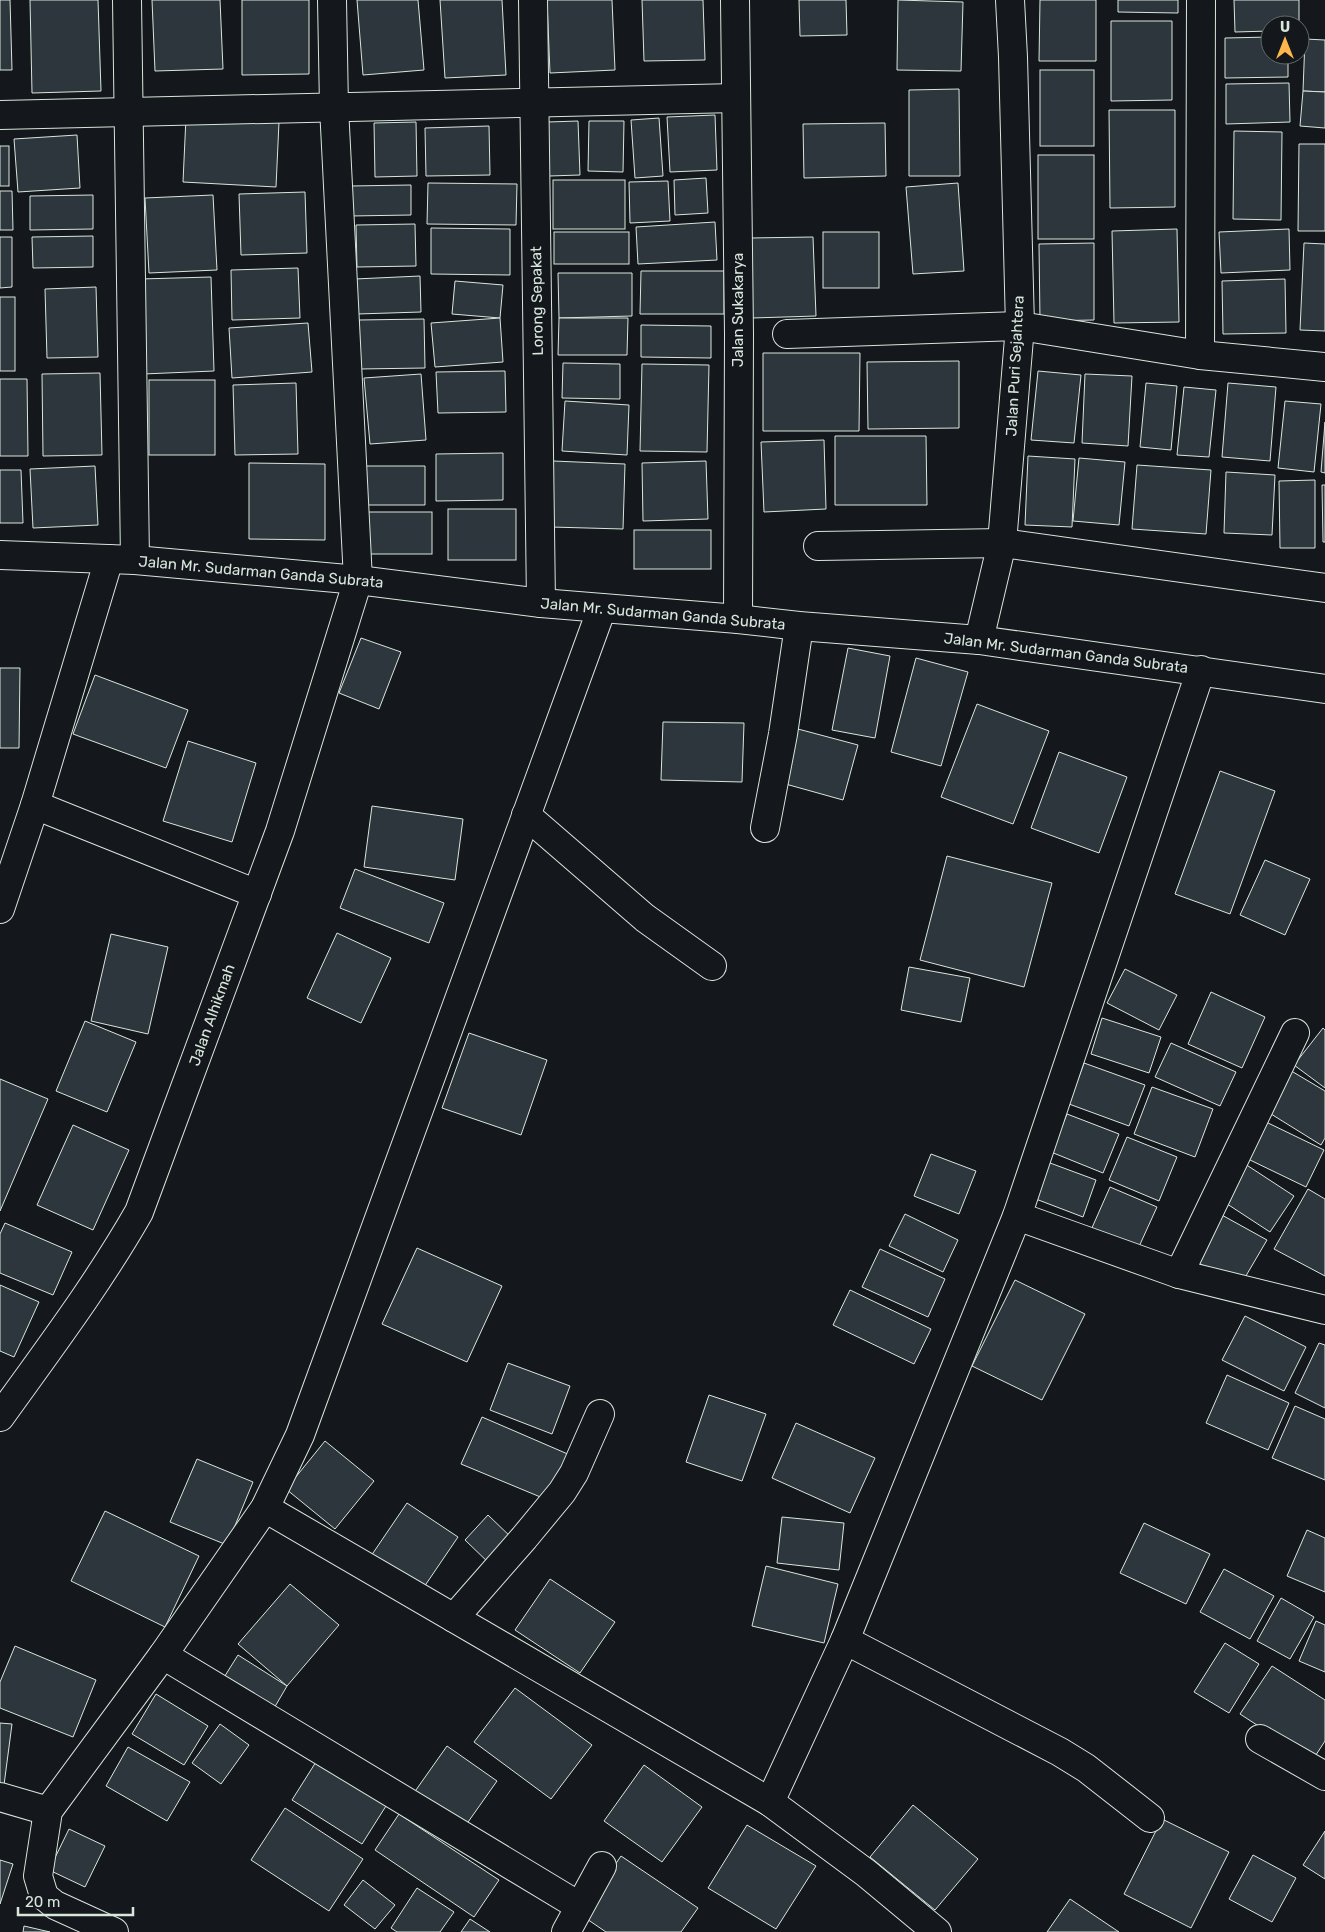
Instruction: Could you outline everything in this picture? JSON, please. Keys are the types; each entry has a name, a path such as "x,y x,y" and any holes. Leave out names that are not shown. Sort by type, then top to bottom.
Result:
{"street":[{"path":"0,909 122,560 128,112 127,0"},
{"path":"332,0 334,107 358,580"},
{"name":"Lorong Sepakat","path":"533,0 541,603"},
{"name":"Jalan Sukakarya","path":"735,0 739,334 738,619"},
{"name":"Jalan Puri Sejahtera","path":"979,640 1002,542 1020,326 1014,57 1010,0"},
{"path":"1200,355 1201,0"},
{"path":"0,115 736,98"},
{"path":"787,334 1020,326 1200,355 1325,367"},
{"path":"818,546 1002,542 1325,588"},
{"name":"Jalan Mr. Sudarman Ganda Subrata","path":"0,555 122,560 358,580 541,603 979,640 1325,689"},
{"name":"Jalan Alhikmah","path":"0,1417 9,1388 93,1287 139,1212 280,831 358,580"},
{"path":"114,1932 55,1905 44,1896 38,1876 48,1811 163,1655 266,1508 300,1435 602,608"},
{"path":"765,828 783,734 799,626"},
{"path":"770,1802 845,1640 1017,1216 1201,670"},
{"path":"35,805 257,894"},
{"path":"526,815 645,918 712,966"},
{"path":"1179,1274 1295,1033"},
{"path":"1017,1216 1179,1274 1325,1310"},
{"path":"454,1618 562,1492 574,1473 600,1414"},
{"path":"266,1508 770,1802 866,1873 937,1932"},
{"path":"845,1640 1060,1752 1086,1768 1150,1818"},
{"path":"163,1655 579,1906"},
{"path":"1260,1739 1325,1776"},
{"path":"0,1797 48,1811"},
{"path":"566,1932 602,1866"}],"building":[{"path":"0,0 10,0 12,70 0,70"},
{"path":"30,0 98,0 101,91 32,93"},
{"path":"152,0 220,0 223,69 155,71"},
{"path":"242,0 309,0 309,74 242,75"},
{"path":"357,0 418,0 424,70 363,75"},
{"path":"440,0 502,0 506,75 445,78"},
{"path":"547,0 612,0 615,70 550,73"},
{"path":"642,0 703,0 705,60 644,61"},
{"path":"799,0 846,0 847,35 800,36"},
{"path":"898,0 963,2 961,71 897,70"},
{"path":"1040,0 1096,0 1096,61 1039,61"},
{"path":"1118,0 1178,0 1178,13 1118,12"},
{"path":"1234,0 1299,0 1299,15 1260,15 1260,31 1235,32"},
{"path":"1111,21 1172,21 1172,100 1111,101"},
{"path":"1260,37 1260,65 1288,65 1288,77 1225,78 1225,38"},
{"path":"1310,39 1325,40 1325,92 1303,91 1304,65 1310,65"},
{"path":"1040,70 1094,70 1094,146 1040,146"},
{"path":"1289,83 1290,122 1226,124 1226,84"},
{"path":"959,89 960,176 909,176 909,90"},
{"path":"1303,91 1325,92 1325,128 1300,126"},
{"path":"1109,110 1175,110 1175,207 1110,208"},
{"path":"715,115 717,170 670,172 667,117"},
{"path":"186,117 279,122 276,187 183,182"},
{"path":"659,118 663,176 635,178 631,120"},
{"path":"578,121 580,175 549,176 548,122"},
{"path":"589,121 624,121 623,172 588,171"},
{"path":"416,122 417,176 375,177 374,123"},
{"path":"885,123 886,176 804,178 803,124"},
{"path":"489,126 490,175 426,176 425,128"},
{"path":"1234,131 1282,132 1281,220 1233,219"},
{"path":"77,135 80,188 18,192 14,139"},
{"path":"1299,144 1325,144 1325,231 1298,231"},
{"path":"0,146 9,146 9,186 0,186"},
{"path":"1038,155 1094,155 1094,239 1038,239"},
{"path":"706,178 708,213 675,215 674,180"},
{"path":"553,180 625,180 625,229 553,229"},
{"path":"668,181 670,221 630,223 629,182"},
{"path":"428,183 517,184 516,225 427,224"},
{"path":"958,183 964,271 913,274 906,187"},
{"path":"411,185 411,215 350,216 350,186"},
{"path":"0,191 12,191 13,230 0,230"},
{"path":"305,192 307,253 241,255 239,194"},
{"path":"93,195 93,229 30,230 30,196"},
{"path":"213,195 217,270 149,273 145,198"},
{"path":"715,222 717,260 638,264 636,227"},
{"path":"415,224 416,266 357,267 356,225"},
{"path":"431,228 510,229 510,275 431,274"},
{"path":"1177,229 1179,322 1114,323 1112,231"},
{"path":"1289,229 1290,270 1221,273 1219,232"},
{"path":"554,232 629,232 629,264 554,264"},
{"path":"823,232 879,232 879,288 823,288"},
{"path":"93,236 93,267 33,268 32,237"},
{"path":"0,237 12,237 12,287 0,288"},
{"path":"813,237 816,316 752,318 750,238"},
{"path":"1094,243 1094,320 1040,321 1039,244"},
{"path":"1304,243 1325,244 1325,331 1300,330"},
{"path":"298,268 300,318 232,320 231,270"},
{"path":"641,271 724,271 724,314 640,314"},
{"path":"558,273 632,273 632,316 559,318"},
{"path":"420,276 421,312 357,314 355,279"},
{"path":"211,277 214,371 143,374 140,279"},
{"path":"1285,279 1286,333 1223,334 1222,281"},
{"path":"455,281 503,285 500,318 452,314"},
{"path":"96,287 98,357 47,358 45,289"},
{"path":"0,297 15,297 15,371 0,371"},
{"path":"500,318 503,362 435,367 431,323"},
{"path":"559,318 628,318 627,355 558,355"},
{"path":"424,319 425,368 359,369 359,320"},
{"path":"308,323 312,372 232,378 229,328"},
{"path":"641,325 711,326 711,358 641,357"},
{"path":"763,353 860,353 859,431 763,431"},
{"path":"959,361 959,428 868,429 867,362"},
{"path":"563,363 620,364 620,399 562,398"},
{"path":"642,364 709,365 707,452 640,451"},
{"path":"505,371 506,412 438,413 436,372"},
{"path":"1038,371 1081,375 1074,443 1031,440"},
{"path":"100,373 102,455 43,456 42,374"},
{"path":"421,374 426,440 370,444 364,378"},
{"path":"1085,374 1132,376 1128,446 1082,443"},
{"path":"0,379 27,379 28,456 0,456"},
{"path":"149,380 215,380 215,455 149,455"},
{"path":"296,383 298,454 235,455 233,385"},
{"path":"1146,383 1177,386 1171,450 1140,447"},
{"path":"1228,383 1276,387 1270,461 1222,457"},
{"path":"1184,387 1216,390 1209,457 1177,455"},
{"path":"565,401 629,405 627,455 562,451"},
{"path":"1285,401 1321,404 1314,472 1278,468"},
{"path":"1325,422 1325,473 1321,472"},
{"path":"835,436 926,436 927,505 835,505"},
{"path":"824,440 826,509 764,512 761,442"},
{"path":"503,453 503,500 436,501 436,454"},
{"path":"1028,456 1075,459 1072,527 1025,525"},
{"path":"1079,458 1125,462 1119,525 1073,521"},
{"path":"553,461 625,464 623,529 551,527"},
{"path":"706,461 708,519 643,521 642,463"},
{"path":"249,463 325,464 325,540 249,539"},
{"path":"1137,465 1211,470 1206,534 1132,529"},
{"path":"95,466 98,525 33,528 30,469"},
{"path":"365,466 425,466 425,505 364,505"},
{"path":"0,470 21,470 23,523 0,523"},
{"path":"1226,472 1275,475 1272,535 1224,533"},
{"path":"1315,480 1315,548 1280,548 1279,481"},
{"path":"1322,485 1325,485 1325,542 1323,542"},
{"path":"448,509 516,509 516,560 448,560"},
{"path":"363,512 432,512 432,554 363,554"},
{"path":"634,530 711,530 711,569 634,569"},
{"path":"361,638 401,652 379,709 339,693"},
{"path":"848,648 890,656 875,738 832,730"},
{"path":"916,658 968,672 941,766 891,752"},
{"path":"0,668 20,668 19,748 0,748"},
{"path":"95,675 188,710 166,768 73,734"},
{"path":"977,704 1049,731 1013,824 941,797"},
{"path":"663,722 744,723 742,782 661,780"},
{"path":"798,729 858,745 843,800 782,783"},
{"path":"188,741 256,763 232,842 163,821"},
{"path":"1059,752 1127,777 1099,853 1031,828"},
{"path":"1220,771 1275,791 1230,914 1175,894"},
{"path":"372,806 463,819 455,880 364,867"},
{"path":"947,856 1052,883 1024,987 920,960"},
{"path":"1265,860 1310,879 1285,935 1240,915"},
{"path":"355,869 444,903 429,943 340,908"},
{"path":"337,933 391,958 361,1023 307,998"},
{"path":"111,934 168,947 148,1034 91,1021"},
{"path":"909,967 970,978 961,1022 901,1010"},
{"path":"1125,969 1177,995 1159,1030 1107,1003"},
{"path":"1211,992 1265,1017 1242,1068 1188,1044"},
{"path":"1102,1018 1161,1037 1149,1073 1091,1054"},
{"path":"85,1021 136,1042 107,1112 56,1091"},
{"path":"1323,1028 1325,1030 1325,1088 1294,1065"},
{"path":"469,1033 547,1060 521,1135 442,1108"},
{"path":"1171,1043 1236,1072 1220,1106 1155,1077"},
{"path":"1084,1063 1145,1085 1129,1126 1069,1104"},
{"path":"1288,1069 1325,1091 1325,1138 1321,1145 1263,1109"},
{"path":"0,1079 48,1099 0,1211"},
{"path":"1152,1087 1213,1109 1195,1157 1134,1134"},
{"path":"1067,1114 1119,1134 1103,1173 1051,1152"},
{"path":"1266,1122 1324,1150 1306,1187 1248,1159"},
{"path":"73,1125 129,1150 93,1230 37,1205"},
{"path":"1127,1137 1177,1157 1159,1201 1109,1180"},
{"path":"931,1154 976,1171 959,1214 914,1196"},
{"path":"1042,1160 1096,1180 1083,1217 1028,1196"},
{"path":"1242,1162 1294,1196 1270,1232 1218,1198"},
{"path":"1110,1187 1157,1207 1137,1251 1091,1230"},
{"path":"1308,1189 1325,1199 1325,1276 1274,1249"},
{"path":"905,1214 958,1240 943,1272 889,1246"},
{"path":"1220,1214 1267,1240 1240,1286 1193,1260"},
{"path":"5,1223 72,1252 53,1295 0,1273 0,1234"},
{"path":"417,1248 502,1286 467,1362 382,1324"},
{"path":"880,1249 945,1279 928,1317 862,1287"},
{"path":"1015,1280 1085,1314 1042,1400 972,1366"},
{"path":"0,1285 39,1302 14,1357 0,1351"},
{"path":"850,1290 931,1329 914,1364 833,1325"},
{"path":"1245,1316 1306,1347 1284,1391 1222,1360"},
{"path":"1319,1343 1325,1345 1325,1408 1295,1393"},
{"path":"508,1363 570,1386 552,1434 490,1410"},
{"path":"1227,1375 1289,1403 1268,1450 1206,1423"},
{"path":"709,1395 766,1414 742,1481 686,1462"},
{"path":"1295,1406 1325,1419 1325,1480 1272,1458"},
{"path":"482,1417 570,1455 550,1501 461,1464"},
{"path":"796,1423 875,1458 850,1513 772,1478"},
{"path":"325,1441 374,1481 335,1529 286,1489"},
{"path":"197,1459 253,1482 227,1545 170,1522"},
{"path":"407,1503 458,1537 422,1590 371,1556"},
{"path":"105,1511 199,1556 165,1627 71,1581"},
{"path":"488,1515 515,1541 492,1566 465,1540"},
{"path":"782,1517 844,1523 839,1570 777,1563"},
{"path":"1144,1523 1210,1554 1186,1604 1120,1573"},
{"path":"1307,1530 1325,1538 1325,1592 1287,1576"},
{"path":"766,1566 838,1584 824,1643 752,1626"},
{"path":"1224,1569 1274,1596 1250,1639 1200,1612"},
{"path":"550,1579 615,1622 580,1673 515,1630"},
{"path":"290,1584 339,1625 287,1686 238,1644"},
{"path":"1281,1598 1314,1617 1290,1659 1257,1641"},
{"path":"1316,1621 1325,1625 1325,1672 1299,1661"},
{"path":"1225,1643 1259,1664 1229,1713 1194,1692"},
{"path":"15,1646 96,1680 73,1737 0,1708 0,1682"},
{"path":"238,1655 287,1686 273,1710 223,1679"},
{"path":"1272,1666 1325,1700 1325,1741 1312,1761 1240,1714"},
{"path":"515,1688 592,1745 551,1799 474,1742"},
{"path":"156,1694 208,1726 184,1765 132,1734"},
{"path":"0,1723 12,1724 4,1785 0,1785"},
{"path":"220,1724 249,1745 221,1784 192,1763"},
{"path":"447,1746 497,1781 461,1832 411,1797"},
{"path":"128,1747 190,1782 167,1821 106,1786"},
{"path":"321,1754 391,1798 362,1844 292,1800"},
{"path":"644,1765 702,1807 662,1862 604,1821"},
{"path":"913,1805 978,1859 935,1910 870,1857"},
{"path":"285,1808 363,1859 329,1911 251,1860"},
{"path":"399,1814 499,1880 474,1917 375,1850"},
{"path":"1162,1819 1229,1852 1191,1928 1124,1894"},
{"path":"747,1825 816,1866 776,1929 708,1888"},
{"path":"69,1829 105,1846 85,1887 49,1870"},
{"path":"1325,1831 1325,1879 1303,1865"},
{"path":"1253,1855 1296,1878 1272,1922 1229,1899"},
{"path":"621,1856 698,1908 681,1932 606,1932 581,1915"},
{"path":"0,1860 13,1864 0,1904"},
{"path":"363,1880 395,1905 375,1929 344,1905"},
{"path":"417,1888 454,1912 440,1932 397,1932 391,1928"},
{"path":"1070,1899 1119,1932 1047,1932"},
{"path":"470,1919 490,1932 461,1932"},
{"path":"24,1926 50,1932 23,1932"}]}
